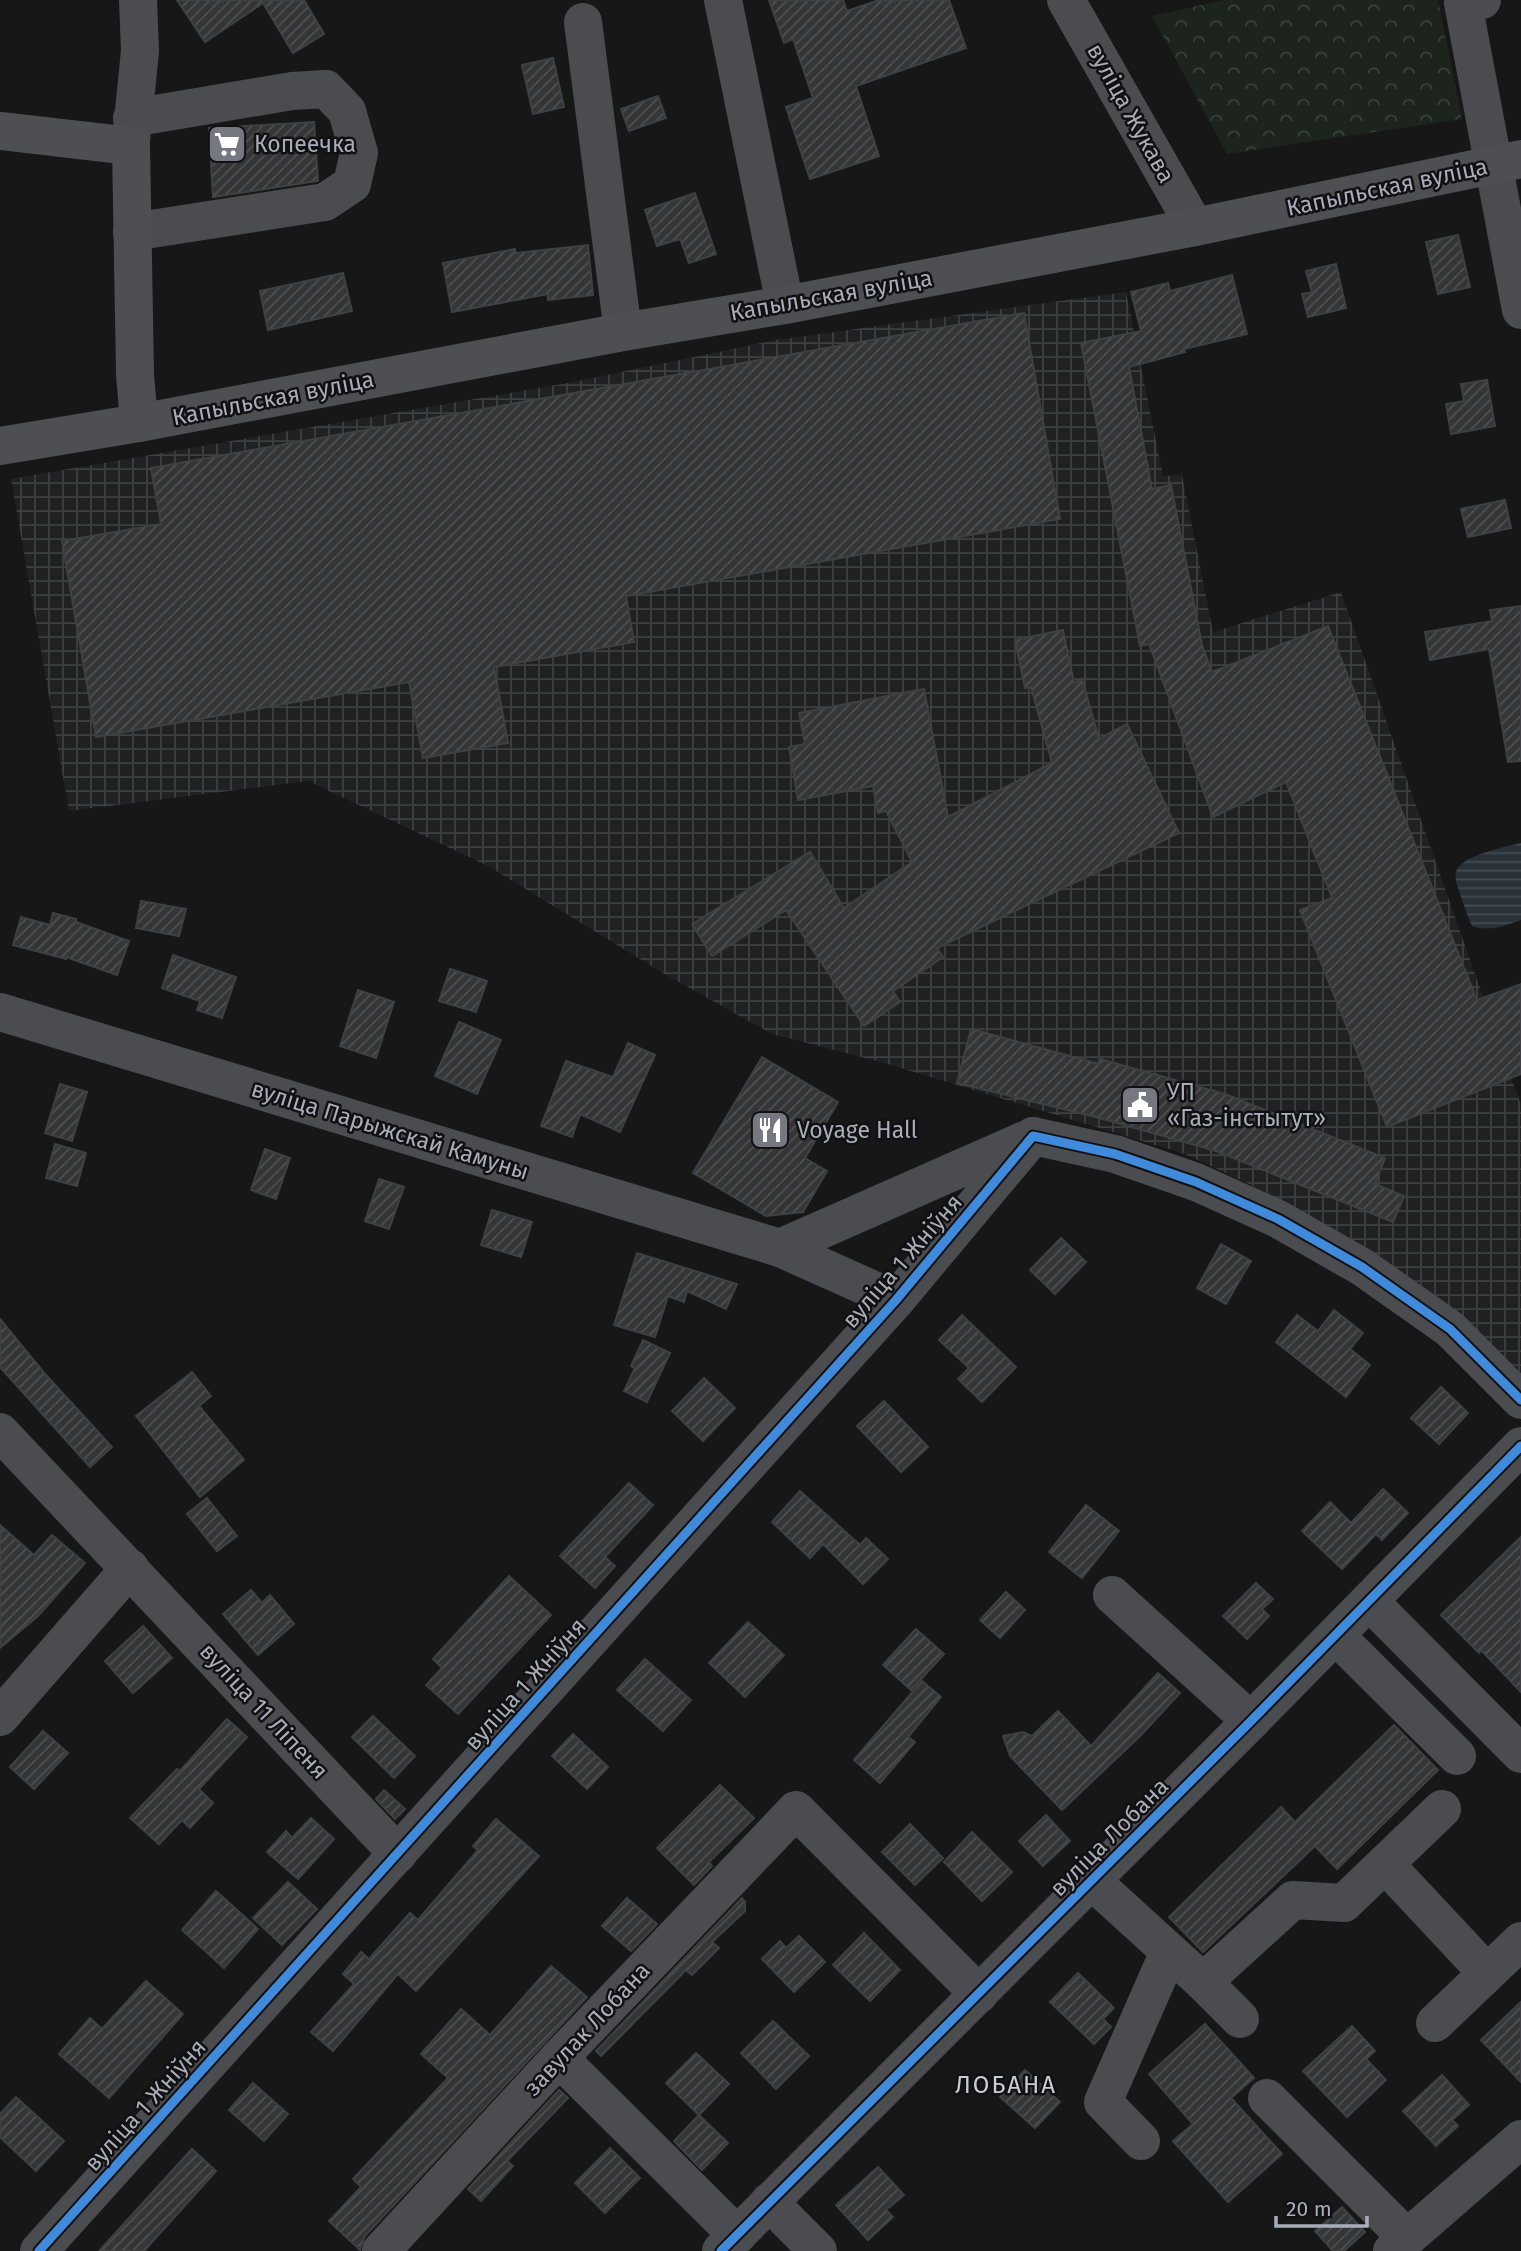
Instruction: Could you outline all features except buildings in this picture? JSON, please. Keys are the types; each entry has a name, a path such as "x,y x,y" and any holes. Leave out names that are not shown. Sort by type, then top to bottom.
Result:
{"main road":[{"path":"0,131 132,132"},
{"name":"Капыльская вуліца","path":"132,132 135,374 139,423"},
{"name":"Капыльская вуліца","path":"0,446 785,305 1195,227 1507,162"}],"street":[{"path":"132,232 325,202 352,184 359,153 347,111 326,89 292,91 132,132 140,51 138,0"},
{"path":"723,0 785,305"},
{"name":"вуліца Жукава","path":"1066,0 1195,227"},
{"path":"1482,0 1463,4 1507,162 1521,310"},
{"path":"583,22 623,332"},
{"name":"вуліца Парыжскай Камуны","path":"0,1012 780,1248 896,1300"},
{"path":"780,1248 1033,1136 1115,1154 1196,1182 1278,1219 1362,1267 1450,1329 1521,1400"},
{"name":"вуліца 1 Жніўня","path":"39,2251 896,1300 1033,1136"},
{"name":"вуліца 11 Ліпеня","path":"0,1432 398,1854"},
{"name":"вуліца Лобана","path":"559,2058 729,2243 1370,1602 1521,1446"},
{"path":"0,1717 130,1568"},
{"path":"1112,1595 1251,1721"},
{"path":"1370,1602 1521,1754"},
{"path":"1336,1636 1457,1756"},
{"path":"1203,1982 1293,1900 1344,1903 1442,1809"},
{"name":"завулак Лобана","path":"381,2251 559,2058 796,1810 979,1994"},
{"path":"1385,1864 1487,1973"},
{"path":"1092,1881 1240,2019"},
{"path":"1435,2022 1521,1941"},
{"path":"1141,2141 1103,2102 1169,1952"},
{"path":"1267,2098 1400,2244 1521,2140"},
{"path":"769,2202 818,2251"}],"shaded area":[{"path":"1126,292 1163,476 1182,475 1213,632 1341,592 1521,1105 1521,1377 1354,1242 1245,1182 1185,1154 881,1062 772,1034 663,973 488,866 308,781 69,811 11,479 568,383 776,340"},
{"path":"1521,843 1521,920 1491,928 1472,926 1457,886 1456,872 1475,856"}],"green space":[{"path":"1225,0 1438,0 1462,119 1227,154 1152,16"}],"cycle path":[{"path":"39,2251 896,1300 1033,1136 1115,1154 1196,1182 1278,1219 1362,1267 1450,1329 1521,1400"},
{"path":"721,2251 1251,1721 1521,1446"}],"place":[{"name":"Копеечка","path":"227,144"},
{"name":"УП «Газ-інстытут»","path":"1140,1105"},
{"name":"Voyage Hall","path":"770,1130"}],"district":[{"name":"ЛОБАНА","path":"1006,2085"}]}
